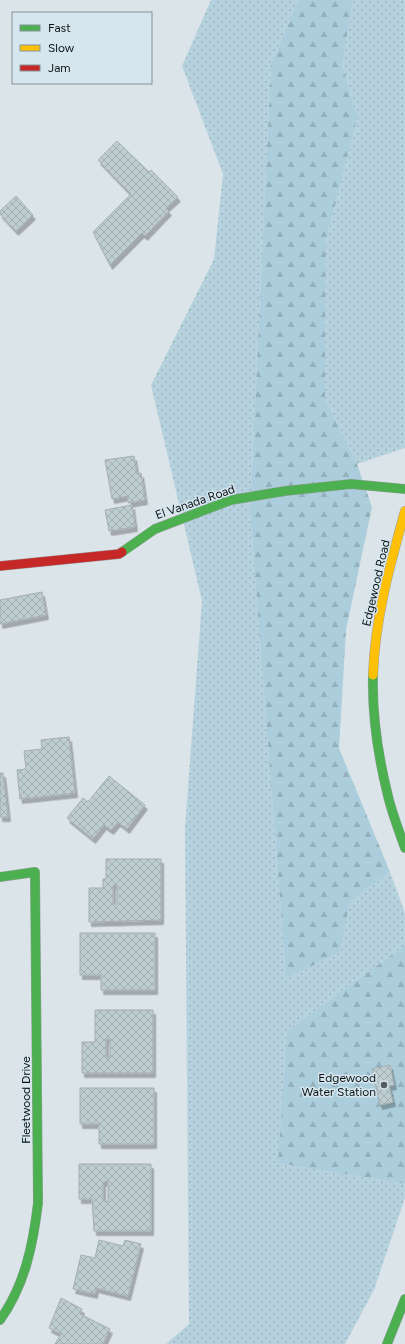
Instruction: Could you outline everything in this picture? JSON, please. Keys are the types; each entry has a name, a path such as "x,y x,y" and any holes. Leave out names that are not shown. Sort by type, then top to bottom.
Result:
{"street":[{"name":"El Vanada Road","path":"0,566 73,560 119,554 155,529 232,500 285,491 351,484 405,489"},
{"name":"Edgewood Road","path":"405,511 378,620 374,660 373,704 378,746 386,789 405,848"},
{"name":"Fleetwood Drive","path":"0,877 35,872 38,1203 33,1243 24,1277 11,1306 0,1320"},
{"path":"379,1344 404,1303"},
{"path":"387,1344 404,1303"}],"shaded area":[{"path":"211,0 298,0 271,65 250,511 286,979 340,952 350,902 390,872 405,913 405,945 287,1031 279,1163 405,1184 405,1198 374,1290 345,1344 166,1344 189,1324 185,828 202,601 151,385 214,259 223,174 182,66"},
{"path":"353,0 405,0 405,448 357,464 325,398 326,241 358,116 342,65"}],"green space":[{"path":"298,0 353,0 342,65 358,116 326,241 325,398 357,464 372,507 346,630 339,748 390,872 350,902 340,952 286,979 250,511 271,65"},
{"path":"405,945 405,1184 278,1163 287,1031"}],"building":[{"path":"117,141 149,172 151,170 178,197 166,208 169,211 145,236 142,233 110,265 93,232 131,194 98,160"},
{"path":"16,196 33,215 16,231 0,214 0,211"},
{"path":"134,456 137,474 141,473 145,500 128,503 128,496 112,499 105,460"},
{"path":"132,505 135,527 109,531 105,510"},
{"path":"42,592 46,615 0,624 0,600"},
{"path":"69,737 75,793 20,799 17,770 26,769 24,751 42,749 41,740"},
{"path":"0,773 3,773 8,817 0,817"},
{"path":"109,776 145,805 127,829 118,822 111,830 104,825 93,839 67,818 83,798 88,802"},
{"path":"106,859 161,859 161,920 89,922 89,888 103,888 103,879 106,879","holes":["113,885 117,885 117,904 113,904"]},
{"path":"80,933 155,933 155,990 101,990 101,975 80,975"},
{"path":"95,1010 153,1010 153,1073 82,1073 82,1042 95,1042","holes":["106,1039 110,1039 110,1058 106,1058"]},
{"name":"Edgewood Water Station","path":"390,1065 394,1085 389,1086 393,1102 380,1105 372,1069"},
{"path":"80,1088 154,1088 154,1144 99,1144 99,1124 80,1124"},
{"path":"79,1164 151,1164 151,1231 94,1231 92,1199 79,1199","holes":["108,1181 108,1202 103,1201 103,1182"]},
{"path":"99,1240 123,1246 125,1240 141,1244 128,1296 96,1288 95,1294 73,1289 81,1255 95,1258"},
{"path":"61,1298 82,1309 80,1314 110,1329 103,1344 55,1344 61,1334 49,1328"}],"traffic: fast":[{"path":"122,552 155,529 231,500 285,491 351,484 405,489"},
{"path":"373,675 376,736 381,766 388,796 405,848"},
{"path":"0,877 35,872 38,1203 30,1249 22,1279 9,1307 0,1320"},
{"path":"387,1344 405,1299"}],"traffic: slow":[{"path":"373,675 374,654 380,612 405,511"}],"traffic: jam":[{"path":"0,566 119,554 122,552"}],"place":[{"name":"Edgewood Water Station","path":"384,1085"}]}
